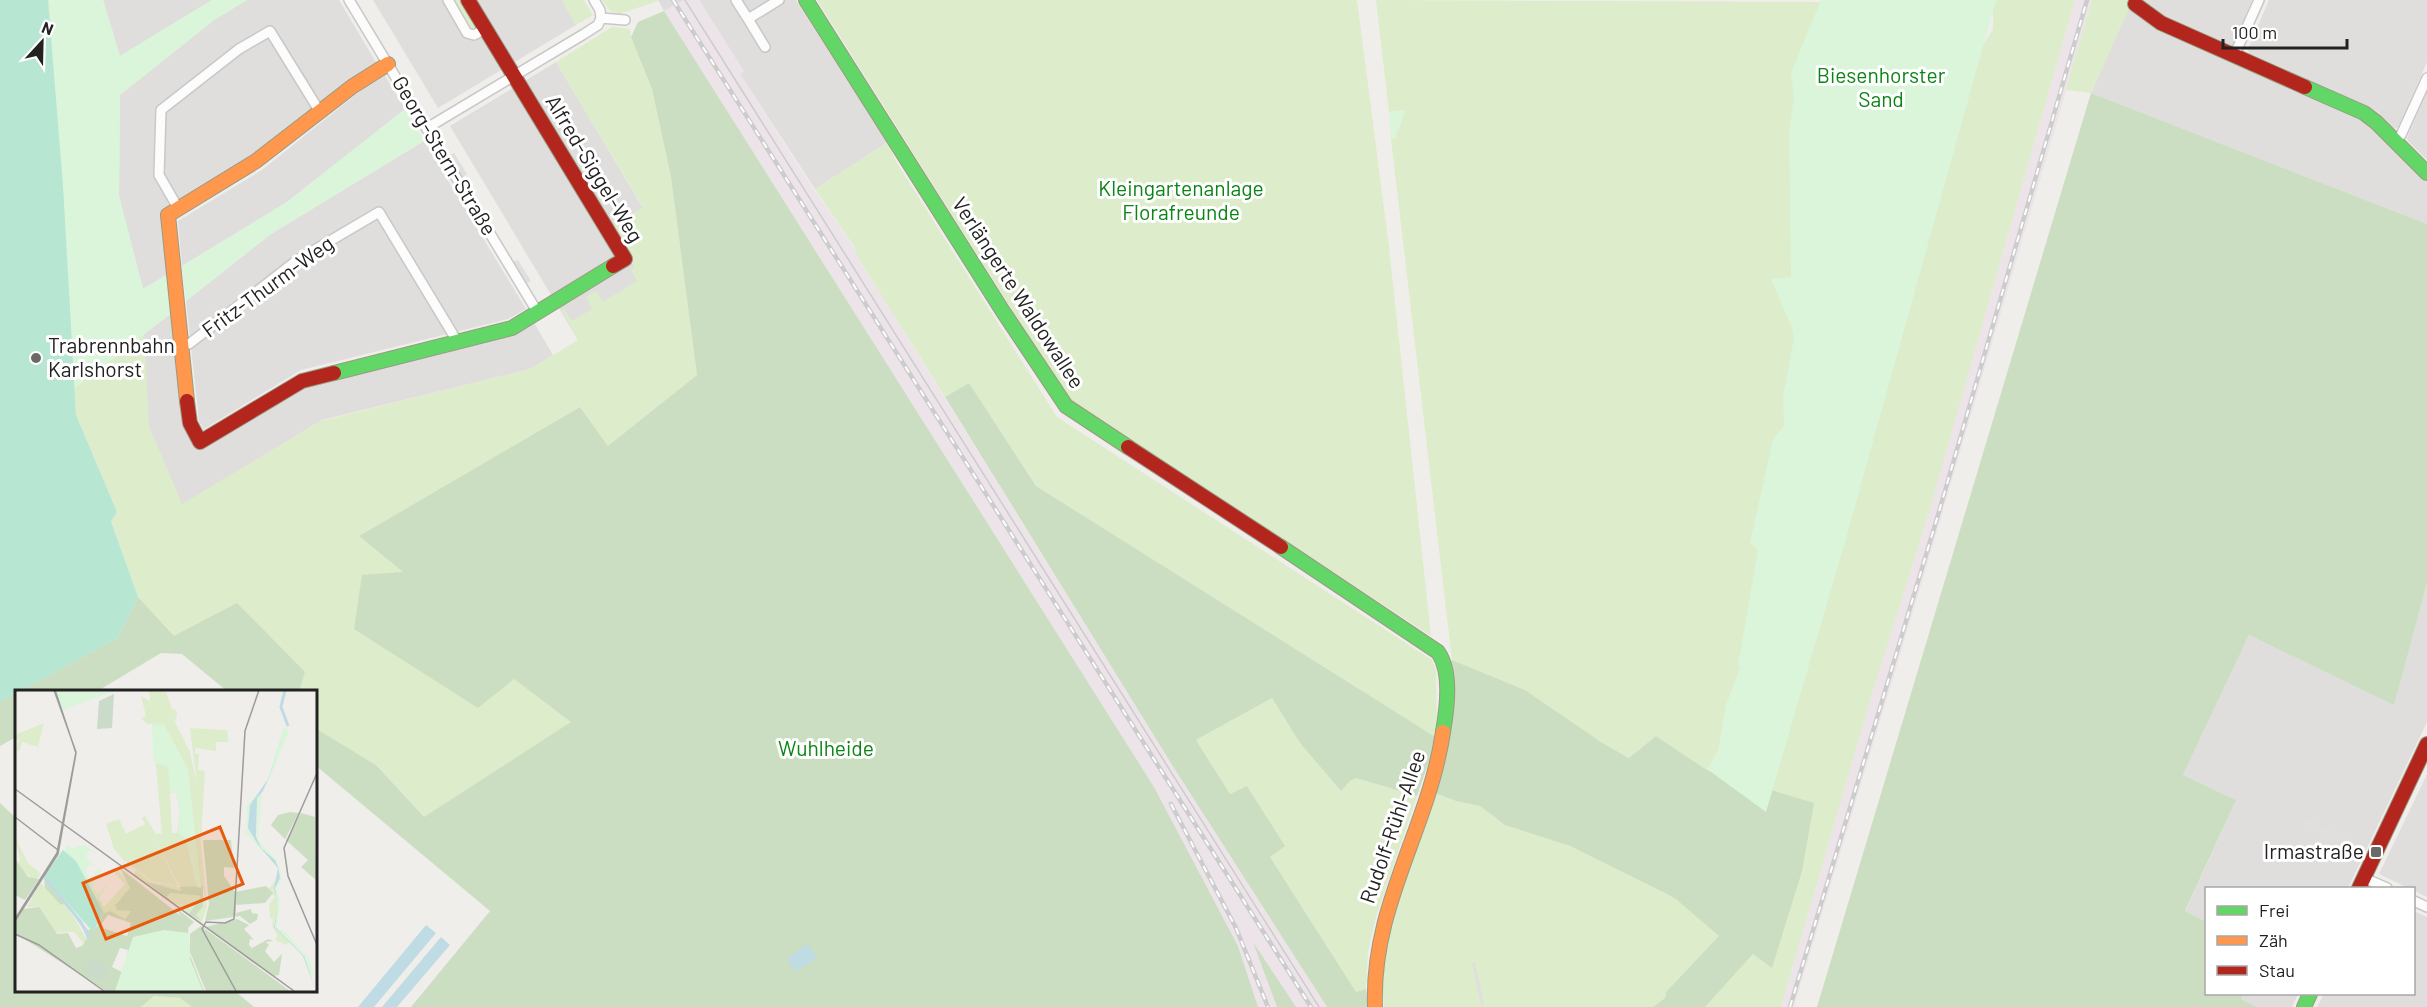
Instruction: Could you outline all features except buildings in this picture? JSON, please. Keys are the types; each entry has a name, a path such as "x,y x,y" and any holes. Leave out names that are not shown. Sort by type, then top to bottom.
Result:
{"street":[{"name":"Georg-Stern-Straße","path":"349,0 538,313"},
{"path":"448,0 467,33 474,35 485,29"},
{"path":"468,0 513,76"},
{"path":"427,128 598,25 601,18 600,10 594,0"},
{"path":"736,0 765,47"},
{"path":"748,19 778,0"},
{"name":"Verlängerte Waldowallee","path":"806,0 1002,310 1066,406 1434,648 1444,661"},
{"path":"2234,56 2259,0"},
{"path":"2135,4 2161,23 2364,113 2427,173"},
{"path":"601,18 625,20"},
{"path":"178,208 159,175 161,110 239,49 270,31 320,112"},
{"path":"388,64 353,87 256,161 171,212 168,219 190,423 200,442 302,381 512,328 538,313"},
{"name":"Alfred-Siggel-Weg","path":"513,76 625,259 538,313"},
{"path":"2395,141 2401,135 2427,78"},
{"name":"Fritz-Thurm-Weg","path":"181,345 189,344 296,261 380,212 457,341"},
{"name":"Rudolf-Rühl-Allee","path":"1376,1007 1374,987 1377,955 1385,916 1443,745 1447,706 1444,661"},
{"path":"2382,887 2362,883 2427,744"}],"shaded area":[{"path":"103,0 212,0 120,56"},
{"path":"247,0 339,0 377,64 356,76 255,157 162,213 168,274 143,289 119,196 120,95 214,20"},
{"path":"373,0 562,0 576,25 438,108"},
{"path":"684,0 699,0 744,71 740,74 857,252 855,253 1174,768 1327,1007 1295,1007 1255,945 1277,1007 1258,1007 1238,946 1154,787 664,11"},
{"path":"699,0 796,0 888,142 815,189 740,74 743,71"},
{"path":"2075,0 2092,0 2075,61 1794,1007 1781,1007 1872,694 1929,512"},
{"path":"2132,0 2252,0 2227,60 2370,125 2427,182 2427,224 2091,93"},
{"path":"2269,0 2427,0 2427,62 2398,127 2394,129 2378,112 2249,53 2248,49"},
{"path":"556,62 643,208 611,228 652,295 578,340 450,126"},
{"path":"385,76 405,109 287,202 182,266 178,221 262,170 364,88"},
{"path":"2427,92 2427,160 2407,138"},
{"path":"424,141 526,309 508,319 301,370 204,429 199,421 186,301 271,234"},
{"path":"454,153 467,174 462,178 448,156"},
{"path":"518,260 531,281 526,284 512,262"},
{"path":"173,312 185,426 199,449 307,384 533,321 553,355 530,369 322,420 182,505 148,426 144,334"},
{"path":"2427,583 2427,722 2348,887 2205,887 2205,922 2185,912 2236,800 2183,775 2249,635 2394,704"},
{"path":"2427,774 2427,897 2415,891 2415,887 2406,887 2379,874"},
{"path":"2306,819 2346,837 2344,843 2303,824"},
{"path":"2415,911 2427,917 2427,1007 2317,1007 2323,995 2415,995"},
{"path":"1475,962 1484,1005 1481,1005 1472,963"},
{"path":"2243,995 2298,995 2292,1007 2257,1007 2241,999"}],"green space":[{"name":"Trabrennbahn Karlshorst","path":"0,0 48,0 63,186 76,415 117,512 111,521 138,597 118,638 22,690 15,690 15,694 0,702"},
{"path":"48,0 103,0 120,56 212,0 247,0 214,20 120,95 119,196 143,289 173,312 144,334 149,426 182,504 321,421 530,369 578,340 562,310 564,309 572,321 592,309 586,297 596,291 603,302 637,281 631,270 635,267 611,227 643,207 556,62 612,27 630,29 631,37 652,89 671,177 697,375 608,446 580,407 359,536 403,572 514,679 572,722 424,817 376,765 316,729 316,690 300,690 305,672 174,636 138,597 111,520 117,512 76,415 63,186"},
{"path":"49,0 103,0 120,56 212,0 247,0 214,20 120,95 119,196 143,289 168,274 173,312 74,389"},
{"path":"453,0 463,0 479,27 472,32"},
{"path":"562,0 584,0 593,15 576,25"},
{"path":"602,0 658,1 619,14 611,12"},
{"name":"Kleingartenanlage Florafreunde","path":"817,0 1357,0 1389,247 1431,636 1068,399"},
{"path":"1376,0 1820,2 1870,0 1976,55 1993,30 1993,4 1984,0 2075,0 1929,512 1872,694 1781,1007 1705,1007 1753,954 1772,967 1813,803 1707,770 1656,736 1630,758 1601,742 1525,690 1452,660 1391,139 1396,139 1397,129 1399,129 1405,110 1389,112"},
{"name":"Biesenhorster Sand","path":"1821,0 1996,0 1845,542 1766,812 1707,769 1718,751 1726,705 1740,668 1738,665 1758,550 1750,543 1773,439 1784,426 1783,397 1794,338 1771,279 1791,277 1789,132 1794,97 1791,73"},
{"path":"2092,0 2133,0 2091,93 2066,90"},
{"name":"Wuhlheide","path":"664,11 1154,787 1238,946 1258,1007 411,1007 490,911 316,766 316,729 376,765 424,817 571,722 514,679 478,708 354,629 362,575 403,572 359,536 580,407 608,446 697,375 671,177 652,89 631,37 638,22"},
{"path":"2091,93 2427,224 2427,583 2394,705 2249,635 2183,775 2236,800 2185,911 2205,921 2205,995 2243,995 2241,999 2257,1007 1817,1007"},
{"path":"405,109 424,141 271,234 186,301 182,266 287,202"},
{"path":"1405,110 1396,139 1391,139 1389,112"},
{"path":"888,142 895,160 1057,417 1432,660 1436,670 1437,738 1036,486 969,383 945,397 855,253 857,251 815,189"},
{"path":"969,383 1036,486 1437,738 1417,796 1356,778 1341,791 1300,743 1272,698 1196,740 1230,794 1247,786 1285,846 1270,857 1356,992 1366,989 1368,1007 1327,1007 1174,768 945,397"},
{"path":"138,597 174,636 237,603 305,672 300,690 226,690 182,654 161,653 99,690 22,690 118,638"},
{"path":"1452,660 1525,690 1601,742 1629,758 1656,736 1707,770 1814,803 1802,871 1772,968 1753,954 1705,1007 1653,1007 1665,998 1666,992 1719,936 1667,894 1570,846 1505,825 1480,806 1456,801 1432,792 1449,665"},
{"path":"15,694 15,738 0,746 0,702"},
{"path":"1272,698 1300,743 1341,791 1356,778 1417,796 1376,917 1368,951 1366,989 1356,992 1270,857 1284,845 1247,786 1230,794 1196,740"},
{"path":"1434,793 1480,806 1505,825 1570,846 1667,894 1689,908 1719,936 1666,992 1665,998 1653,1007 1384,1007 1381,973 1393,909"},
{"path":"0,803 15,817 15,992 236,992 254,1007 192,1007 180,998 154,996 141,1007 0,1007"},
{"path":"1253,942 1296,1007 1277,1007"},
{"path":"154,996 180,998 192,1007 141,1007"}],"water":[{"path":"426,925 436,933 374,1007 358,1007"},
{"path":"441,937 450,945 397,1007 382,1007"},
{"path":"808,944 817,958 795,972 787,959"}],"pier":[{"path":"658,0 684,0 664,11"}],"tram line":[{"path":"685,0 1319,1007"}],"railway":[{"path":"673,0 1311,1007"},
{"path":"1790,1007 1938,515 2087,0"},
{"path":"1171,804 1236,928 1268,1007"}],"traffic: fast":[{"path":"806,0 1002,310 1066,406 1128,447"},
{"path":"2305,87 2364,113 2427,173"},
{"path":"334,373 512,328 613,266"},
{"path":"1281,547 1438,652 1447,680 1443,732"},
{"path":"2304,1007 2310,995"}],"traffic: slow":[{"path":"187,401 168,215 256,161 353,86 388,64"},
{"path":"1375,1007 1376,970 1382,934 1391,900 1426,801 1443,732"}],"traffic: jam":[{"path":"468,0 625,259 613,266"},
{"path":"2135,4 2161,23 2305,87"},
{"path":"187,401 190,423 200,442 302,381 334,373"},
{"path":"1128,447 1281,547"},
{"path":"2359,887 2427,744"}],"place":[{"name":"Trabrennbahn Karlshorst","path":"36,358"},
{"name":"Irmastraße","path":"2376,852"}]}
